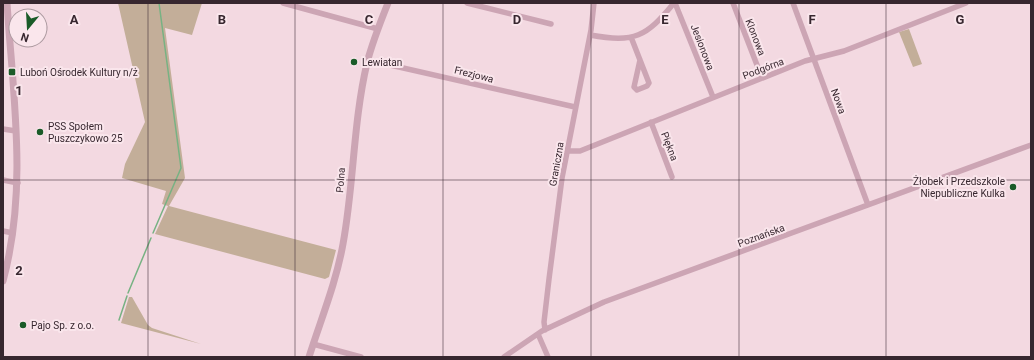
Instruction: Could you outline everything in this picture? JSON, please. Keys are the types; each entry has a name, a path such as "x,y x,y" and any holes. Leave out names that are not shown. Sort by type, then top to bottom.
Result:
{"street":[{"path":"3,281 13,233 18,183 16,131 7,49 7,3"},
{"path":"283,3 378,29"},
{"name":"Polna","path":"309,357 332,292 342,250 354,144 368,60 388,3"},
{"path":"466,3 551,24"},
{"name":"Graniczna","path":"545,330 544,322 549,279 568,151 575,107 590,35 594,3"},
{"path":"590,35 631,37 645,33 652,28 675,3"},
{"name":"Jesionowa","path":"675,3 713,97"},
{"name":"Klonowa","path":"733,3 762,78"},
{"name":"Nowa","path":"793,3 868,205"},
{"name":"Podgórna","path":"568,151 580,151 762,78 813,59 844,51 966,3"},
{"path":"631,37 640,60 649,84 637,90 634,87 640,60"},
{"name":"Frezjowa","path":"368,60 575,107"},
{"name":"Piękna","path":"651,122 672,177"},
{"path":"3,129 16,131"},
{"name":"Poznańska","path":"504,357 545,330 604,302 1031,144"},
{"path":"3,180 18,183"},
{"path":"3,231 13,233"},
{"path":"538,334 548,357"},
{"path":"313,344 361,357"}],"shaded area":[{"path":"118,3 202,3 192,35 165,28 185,178 169,206 336,250 329,277 325,279 155,234 168,206 162,204 166,191 122,178 125,164 145,122"},
{"path":"909,29 922,64 913,67 899,32"},
{"path":"129,297 132,297 148,325 152,328 201,344 121,323"}],"waterway":[{"path":"153,233 181,168 159,3"},
{"path":"128,293 151,238"},
{"path":"119,320 127,296"}],"place":[{"name":"Lewiatan","path":"354,62"},
{"name":"Luboń Ośrodek Kultury n/ż","path":"12,72"},
{"name":"PSS Społem Puszczykowo 25","path":"40,132"},
{"name":"Żłobek i Przedszkole Niepubliczne Kulka","path":"1013,187"},
{"name":"Pajo Sp. z o.o.","path":"23,325"}]}
